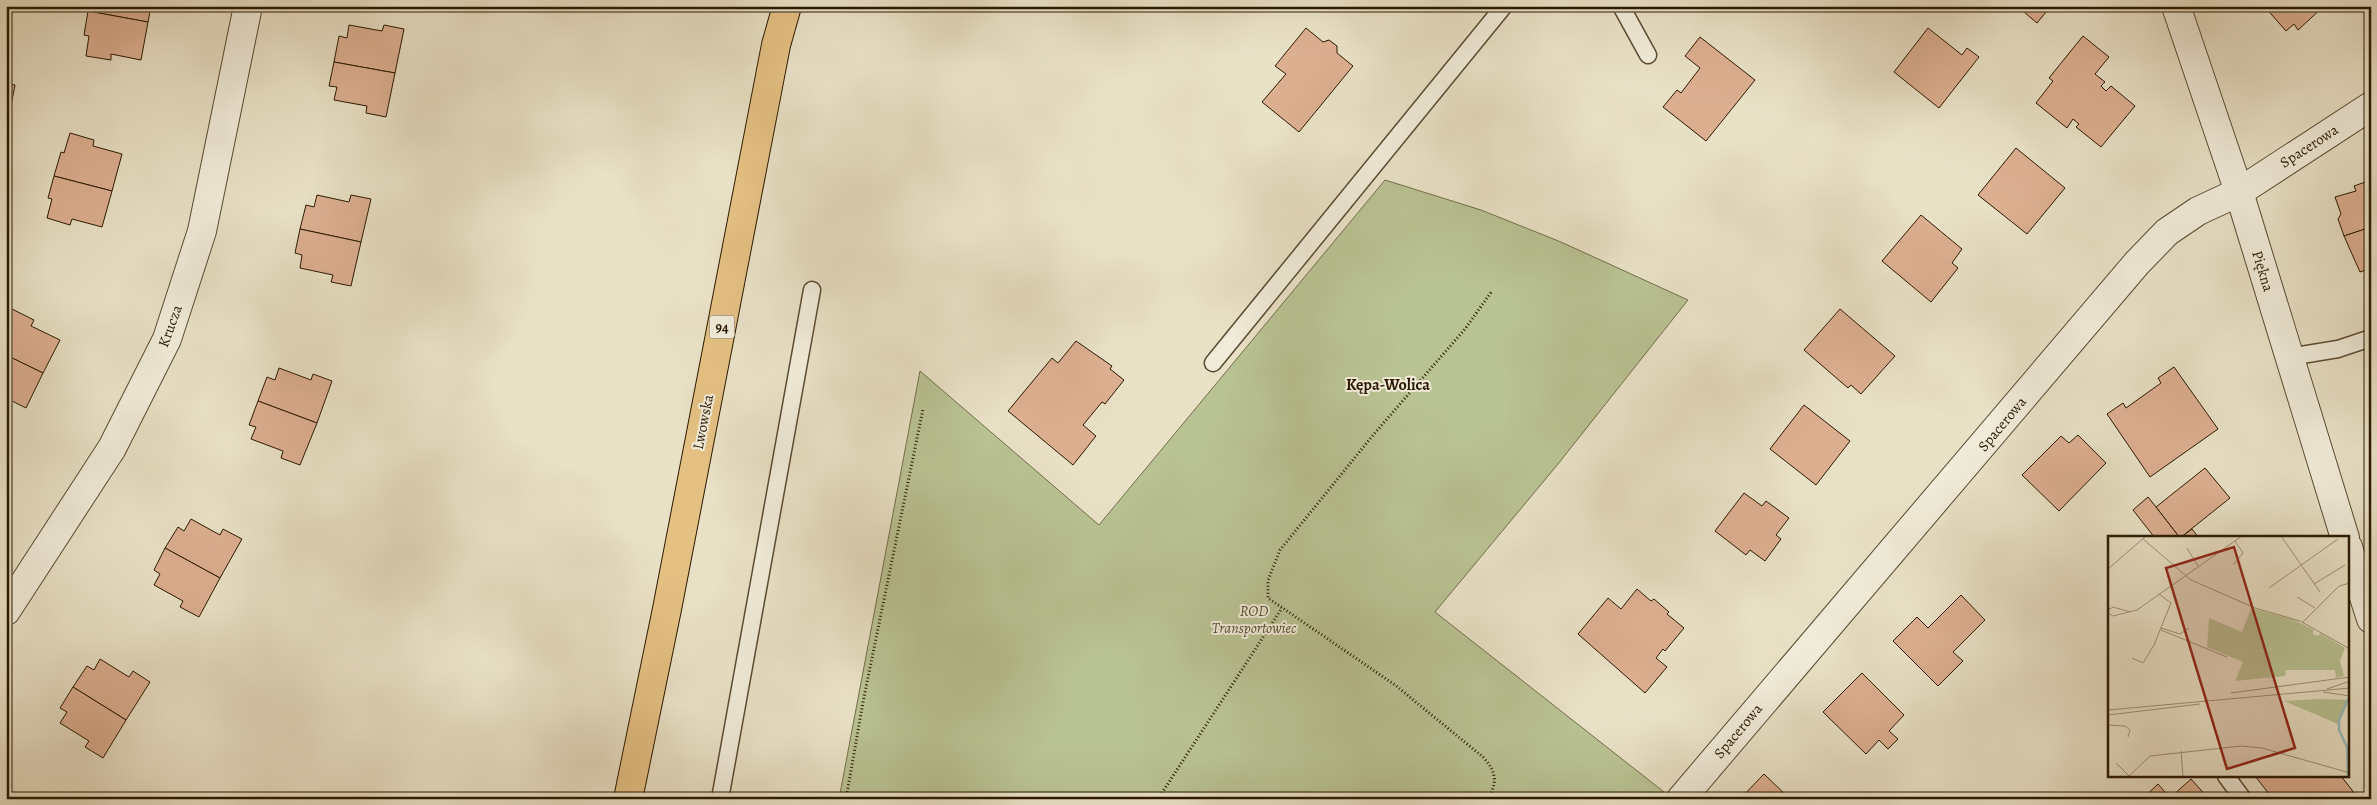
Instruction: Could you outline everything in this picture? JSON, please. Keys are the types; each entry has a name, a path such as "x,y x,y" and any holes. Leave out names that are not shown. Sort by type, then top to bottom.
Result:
{"main road":[{"name":"Lwowska","path":"776,44 779,6"},
{"name":"Lwowska","path":"628,799 668,608 776,44 787,6"}],"street":[{"name":"Krucza","path":"6,611 112,448 167,339 202,231 248,6"},
{"name":"Piękna","path":"2176,6 2239,192 2344,536"},
{"name":"Spacerowa","path":"1681,799 2137,263 2167,232 2198,211 2239,192 2371,106"},
{"path":"2350,553 2371,619"}],"lane":[{"path":"1213,363 1504,6"},
{"path":"1621,6 1648,55"},
{"path":"720,799 812,290"},
{"path":"2289,357 2338,349 2371,338"},
{"path":"2228,778 2244,799"}],"path":[{"path":"1488,799 1495,787 1494,775 1489,764 1482,757 1395,685 1268,598 1268,580 1280,550 1374,434 1466,329 1492,291"},
{"path":"846,799 862,702 923,409"},
{"path":"1158,799 1282,608"}],"green space":[{"name":"ROD Transportowiec","path":"1385,180 1481,210 1561,242 1688,300 1558,464 1435,612 1664,792 1659,799 839,799 920,371 1099,525"}],"building":[{"path":"89,6 151,6 148,22 88,11"},
{"path":"2017,6 2051,6 2037,23"},
{"path":"2264,6 2324,6 2298,30 2294,24 2286,31"},
{"path":"88,11 148,22 141,60 111,54 111,60 86,56 89,36 84,35"},
{"path":"349,25 382,31 384,25 404,29 395,73 334,62 339,36 347,38"},
{"path":"1306,28 1323,42 1329,40 1337,46 1337,53 1353,66 1299,132 1262,102 1286,74 1275,66"},
{"path":"1928,28 1962,55 1967,48 1979,57 1939,108 1894,72"},
{"path":"2083,36 2109,57 2095,74 2105,82 2101,86 2106,91 2111,86 2135,106 2101,147 2076,127 2079,124 2073,119 2067,128 2036,103 2053,81 2049,78"},
{"path":"1700,37 1755,80 1706,141 1663,107 1677,90 1681,93 1700,68 1685,56"},
{"path":"334,62 395,73 386,117 366,113 367,106 334,100 337,87 329,86"},
{"path":"6,83 15,85 10,111 6,110"},
{"path":"70,133 94,140 93,146 122,154 112,191 54,176 61,152 64,153"},
{"path":"2016,148 2065,188 2027,234 1978,195"},
{"path":"54,176 112,191 102,227 72,219 70,225 47,218 52,199 48,198"},
{"path":"2371,180 2371,227 2344,236 2338,219 2341,214 2335,197 2356,191 2354,186"},
{"path":"317,195 349,202 351,195 371,199 361,242 300,229 306,205 314,207"},
{"path":"1921,215 1962,249 1952,263 1958,268 1931,302 1882,261"},
{"path":"2371,227 2371,268 2360,272 2344,236"},
{"path":"300,229 361,242 351,286 331,282 333,275 300,268 302,255 295,253"},
{"path":"12,309 34,320 31,326 60,340 43,373 6,355 6,322"},
{"path":"1840,309 1895,356 1861,394 1851,385 1848,388 1804,350"},
{"path":"1076,341 1112,366 1110,369 1124,380 1105,404 1102,402 1083,425 1096,436 1073,465 1008,411 1052,358 1058,363"},
{"path":"6,355 43,373 26,408 6,398"},
{"path":"2174,367 2218,429 2150,477 2107,414 2123,403 2126,408 2161,383 2158,378"},
{"path":"279,368 311,380 313,374 332,381 317,423 258,401 267,377 275,380"},
{"path":"258,401 317,423 300,465 281,458 283,451 251,439 256,427 249,425"},
{"path":"1804,405 1850,441 1816,485 1770,449"},
{"path":"2078,435 2106,463 2059,511 2022,475 2061,436 2069,443"},
{"path":"2205,468 2230,498 2182,536 2178,536 2156,507"},
{"path":"1744,493 1762,506 1766,501 1789,518 1776,535 1781,539 1765,561 1750,550 1746,555 1715,531"},
{"path":"2148,497 2178,536 2153,536 2133,510"},
{"path":"191,519 220,535 223,529 242,539 220,578 165,548 178,527 184,531"},
{"path":"2192,529 2197,536 2183,536"},
{"path":"165,548 220,578 199,617 180,607 183,601 154,585 160,574 154,570"},
{"path":"1637,589 1651,601 1654,599 1669,612 1667,614 1684,628 1665,651 1663,649 1656,658 1667,667 1645,693 1578,634 1608,598 1621,609"},
{"path":"1961,595 1985,620 1953,652 1963,661 1938,686 1893,641 1917,617 1928,628"},
{"path":"100,659 129,677 133,671 150,682 126,720 73,687 87,666 94,670"},
{"path":"1862,673 1904,715 1889,731 1898,739 1888,749 1879,740 1866,754 1823,712"},
{"path":"73,687 126,720 103,758 85,747 89,741 60,723 67,712 60,708"},
{"path":"1764,774 1790,799 1740,799"},
{"path":"2257,778 2343,778 2359,799 2273,799"},
{"path":"2191,779 2209,799 2142,799 2158,784 2170,798"}],"district":[{"name":"Kępa-Wolica","path":"1388,384"}]}
